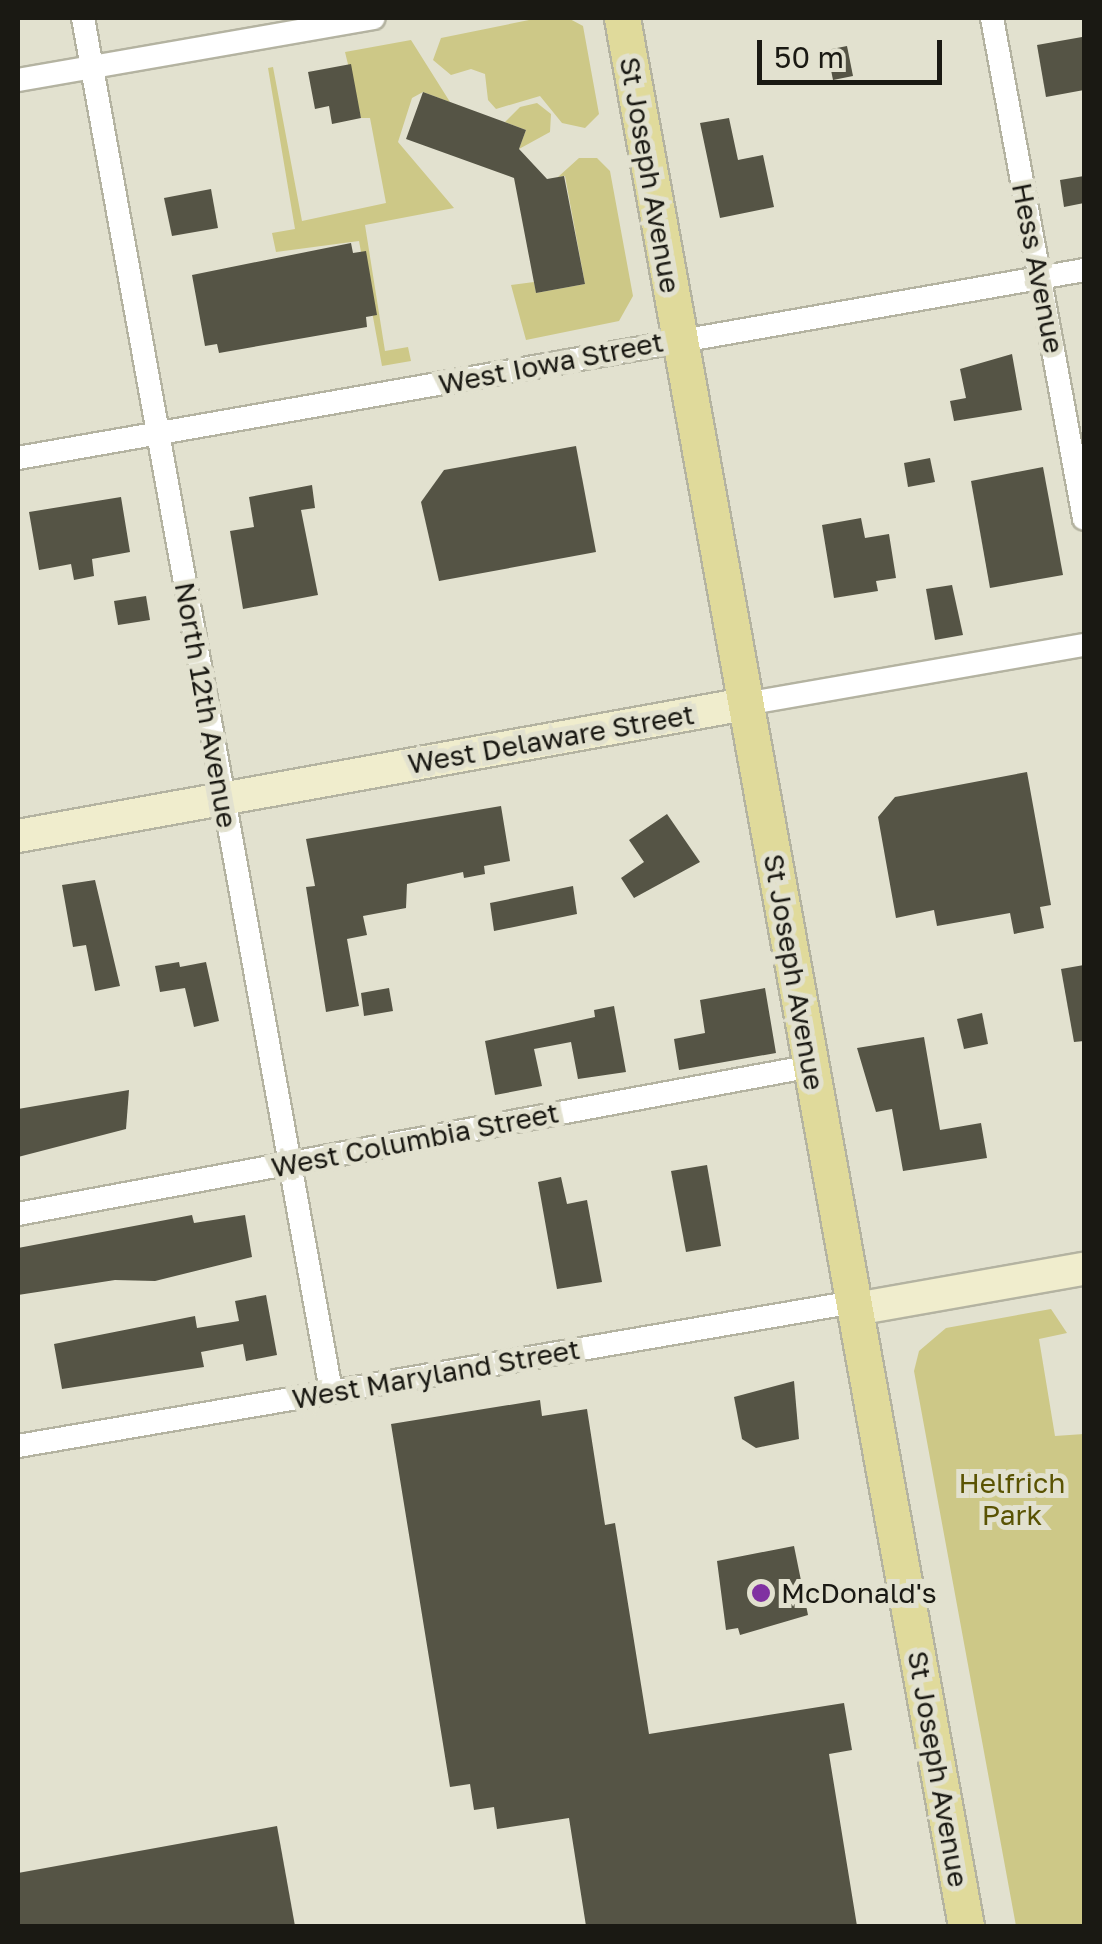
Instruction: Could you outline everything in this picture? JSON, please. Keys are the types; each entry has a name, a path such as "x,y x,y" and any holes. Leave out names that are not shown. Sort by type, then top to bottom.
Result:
{"main road":[{"name":"St Joseph Avenue","path":"622,18 966,1926"},
{"name":"West Delaware Street","path":"18,836 746,704"},
{"name":"West Maryland Street","path":"855,1306 1084,1270"}],"street":[{"name":"North 12th Avenue","path":"84,18 331,1391"},
{"path":"18,80 374,18"},
{"name":"Hess Avenue","path":"992,18 1084,519"},
{"name":"West Iowa Street","path":"18,458 1084,270"},
{"name":"West Delaware Street","path":"746,704 1084,645"},
{"name":"West Columbia Street","path":"18,1214 812,1066"},
{"name":"West Maryland Street","path":"18,1446 855,1306"}],"green space":[{"path":"539,18 568,18 583,26 599,114 585,128 562,123 540,96 496,109 488,100 485,74 471,69 451,75 433,60 441,38"},
{"path":"411,40 450,102 423,92 412,98 398,142 454,208 365,225 385,351 408,347 411,361 382,366 359,241 276,252 272,233 295,229 268,68 273,67 302,221 386,203 370,118 361,118 345,52"},
{"path":"537,103 551,114 550,132 519,149 526,130 505,122 520,107"},
{"path":"579,158 597,158 610,171 633,296 619,321 526,340 511,285 534,282 536,293 585,284 565,176 558,177"},
{"name":"Helfrich Park","path":"1051,1309 1067,1333 1039,1339 1055,1436 1084,1434 1084,1926 1016,1926 914,1371 919,1351 946,1328"}],"building":[{"path":"1082,37 1084,90 1046,97 1037,45"},
{"path":"847,46 853,76 833,80 827,50"},
{"path":"351,64 361,118 332,124 329,106 315,109 308,72"},
{"path":"423,92 526,130 519,149 547,179 564,176 585,284 536,293 514,178 406,139"},
{"path":"729,118 738,160 763,155 774,207 720,218 700,123"},
{"path":"1084,176 1084,203 1064,207 1060,180"},
{"path":"211,189 218,228 172,236 164,198"},
{"path":"351,243 353,253 366,251 377,315 366,317 367,327 219,353 217,344 205,346 192,275"},
{"path":"1012,354 1022,410 954,421 950,401 966,398 960,369"},
{"path":"576,446 596,552 439,581 421,502 444,470"},
{"path":"930,458 935,482 908,487 904,463"},
{"path":"1043,467 1063,575 990,588 971,481"},
{"path":"312,485 315,508 301,510 318,595 243,609 230,531 254,527 249,497"},
{"path":"121,497 130,552 92,559 94,576 74,580 71,564 39,570 29,512"},
{"path":"861,518 865,538 889,534 896,578 876,581 878,591 834,598 822,525"},
{"path":"952,585 963,635 935,640 926,589"},
{"path":"146,596 150,620 118,625 114,601"},
{"path":"1027,772 1051,905 1040,907 1044,928 1014,934 1010,913 937,926 934,910 896,918 878,817 895,797"},
{"path":"501,806 510,861 484,866 485,874 464,878 463,872 407,884 406,908 363,916 367,935 347,939 359,1006 326,1012 306,887 315,886 306,839"},
{"path":"667,814 700,862 634,898 621,878 644,862 629,840"},
{"path":"95,880 120,986 95,991 86,945 73,947 62,885"},
{"path":"573,886 577,914 494,931 490,903"},
{"path":"179,962 180,967 206,962 219,1021 194,1027 185,988 160,992 155,966"},
{"path":"1084,965 1084,1041 1074,1042 1061,969"},
{"path":"389,988 393,1011 364,1016 361,993"},
{"path":"765,988 776,1053 679,1070 674,1039 705,1033 700,1000"},
{"path":"614,1006 626,1072 578,1079 571,1042 534,1049 542,1086 495,1095 485,1041 595,1017 594,1010"},
{"path":"982,1013 988,1044 964,1049 957,1019"},
{"path":"924,1037 940,1130 981,1123 987,1158 903,1171 892,1109 876,1112 857,1048"},
{"path":"129,1090 126,1129 18,1157 18,1109"},
{"path":"707,1165 721,1246 686,1252 671,1171"},
{"path":"561,1177 567,1204 587,1200 602,1282 557,1289 538,1182"},
{"path":"192,1215 194,1223 245,1215 252,1257 155,1281 115,1280 18,1295 18,1248"},
{"path":"266,1295 277,1355 246,1361 243,1344 201,1352 204,1367 62,1389 54,1344 195,1316 197,1328 239,1321 235,1301"},
{"path":"794,1381 799,1439 756,1448 742,1439 734,1397"},
{"path":"540,1400 542,1416 587,1409 605,1525 615,1523 649,1734 844,1703 852,1750 829,1754 857,1926 586,1926 569,1818 497,1829 494,1807 474,1810 470,1784 450,1787 391,1424"},
{"name":"McDonald's","path":"794,1546 808,1615 740,1635 738,1628 726,1630 717,1561"},
{"path":"277,1826 295,1926 18,1926 18,1873"}],"place":[{"name":"McDonald's","path":"761,1593"}]}
